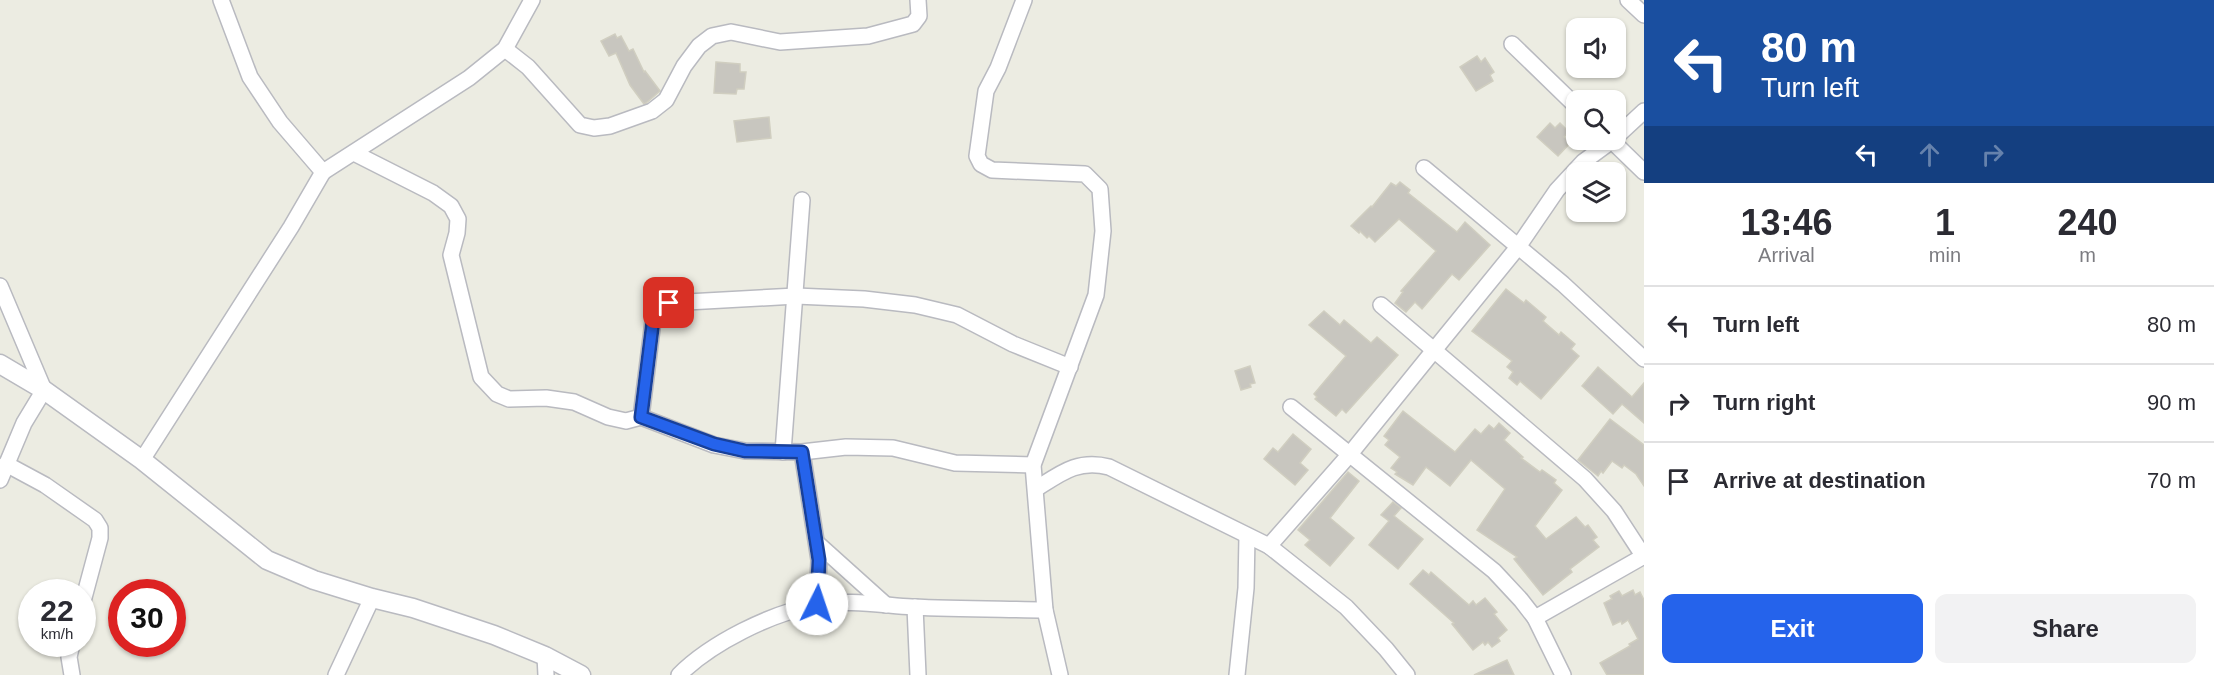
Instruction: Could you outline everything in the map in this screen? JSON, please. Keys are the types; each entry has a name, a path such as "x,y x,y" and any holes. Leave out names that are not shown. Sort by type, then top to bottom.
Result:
{"street":[{"path":"221,0 250,77 280,122 323,172"},
{"path":"142,460 291,227 323,172 469,78 505,49 532,0"},
{"path":"505,49 528,67 580,125 594,128 610,126 652,111 666,100 684,66 699,46 712,36 731,32 780,42 868,36 913,24 919,16 918,0"},
{"path":"1024,0 998,68 986,91 977,156 981,164 992,170 1085,174 1100,189 1103,231 1096,296 1033,465 1045,610 1060,675"},
{"path":"1628,0 1644,15"},
{"path":"1512,44 1566,96"},
{"path":"1626,127 1644,111"},
{"path":"1269,546 1350,454 1518,247 1557,190 1583,162 1599,150"},
{"path":"1623,150 1644,172"},
{"path":"354,153 433,193 451,206 458,219 451,255 481,377 496,394 509,399 546,398 574,402 608,417 626,421 641,417 714,444 745,451 802,452 846,447 893,448 955,463 1033,465"},
{"path":"1424,168 1563,284 1644,359"},
{"path":"783,452 802,200"},
{"path":"0,286 44,390"},
{"path":"641,417 653,321 660,309 669,303 796,296 915,305 957,315 1013,344 1070,367"},
{"path":"1381,304 1585,479 1614,511 1644,556 1534,618"},
{"path":"0,364 44,390 142,460 267,560 314,580 412,608 494,635 545,656 580,675"},
{"path":"0,480 24,423 44,390"},
{"path":"1291,407 1494,571 1534,618 1563,675"},
{"path":"802,452 819,560 817,604"},
{"path":"1036,489 1076,466 1095,463 1109,467 1269,546 1346,607 1407,675"},
{"path":"6,464 45,485 95,519 100,528 100,538 89,579"},
{"path":"1237,675 1246,588 1247,536"},
{"path":"817,543 886,605"},
{"path":"336,675 372,598"},
{"path":"679,675 693,661 715,646 778,614 817,604 1045,610"},
{"path":"915,607 918,675"},
{"path":"545,656 546,675"},
{"path":"69,657 72,675"}],"building":[{"path":"615,34 617,38 621,36 629,51 633,49 644,72 660,91 644,104 630,85 616,53 609,56 601,41"},
{"path":"1477,56 1481,62 1485,58 1494,72 1490,75 1493,81 1476,91 1460,67"},
{"path":"716,62 740,64 740,72 746,72 744,89 737,89 736,94 714,93"},
{"path":"769,117 771,138 737,142 734,121"},
{"path":"1550,123 1555,128 1560,123 1566,129 1564,137 1566,147 1558,156 1537,137"},
{"path":"1400,182 1410,190 1408,193 1457,232 1465,222 1490,245 1459,280 1452,274 1422,309 1415,302 1406,312 1395,303 1403,292 1401,291 1436,251 1399,219 1375,242 1351,226 1372,207 1391,183 1396,186"},
{"path":"1506,289 1524,303 1526,300 1546,317 1543,321 1559,335 1561,332 1575,344 1571,349 1579,356 1541,399 1520,381 1517,385 1509,378 1513,372 1507,367 1512,361 1472,331"},
{"path":"1324,311 1340,325 1344,320 1371,343 1377,337 1398,355 1346,413 1342,409 1336,416 1315,399 1317,397 1314,394 1346,356 1309,325"},
{"path":"1250,366 1255,383 1241,390 1235,371"},
{"path":"1598,367 1632,397 1644,383 1644,423 1622,404 1613,414 1582,386"},
{"path":"1403,411 1455,452 1475,429 1481,434 1489,425 1494,429 1499,423 1510,433 1504,440 1523,457 1521,458 1556,480 1554,483 1562,490 1535,526 1546,539 1576,517 1585,527 1588,525 1597,537 1593,540 1599,547 1570,569 1572,572 1543,595 1514,559 1517,557 1477,530 1505,489 1471,460 1450,486 1426,467 1413,485 1395,474 1397,472 1391,468 1400,457 1385,445 1389,440 1384,436"},
{"path":"1610,419 1644,445 1644,486 1636,474 1624,465 1622,468 1612,461 1598,476 1578,460"},
{"path":"1293,434 1311,449 1300,463 1308,470 1295,485 1264,459 1273,448 1278,452"},
{"path":"1348,472 1359,481 1330,518 1354,538 1330,566 1305,545 1310,540 1298,530"},
{"path":"1393,502 1401,508 1394,516 1423,539 1398,569 1369,545 1389,521 1381,515"},
{"path":"1423,570 1429,575 1431,572 1469,605 1473,601 1476,605 1485,598 1497,612 1494,614 1507,630 1498,638 1500,641 1492,647 1488,642 1485,645 1483,642 1473,650 1452,624 1454,623 1410,584"},
{"path":"1633,590 1635,595 1640,592 1644,600 1644,675 1607,675 1600,663 1638,639 1628,620 1622,624 1621,621 1613,625 1604,603 1612,599 1610,596 1619,591 1622,596"},
{"path":"1507,660 1514,675 1474,675"}],"route":[{"path":"669,303 660,309 653,321 641,417 714,444 745,451 802,452 819,560 817,604"}]}
